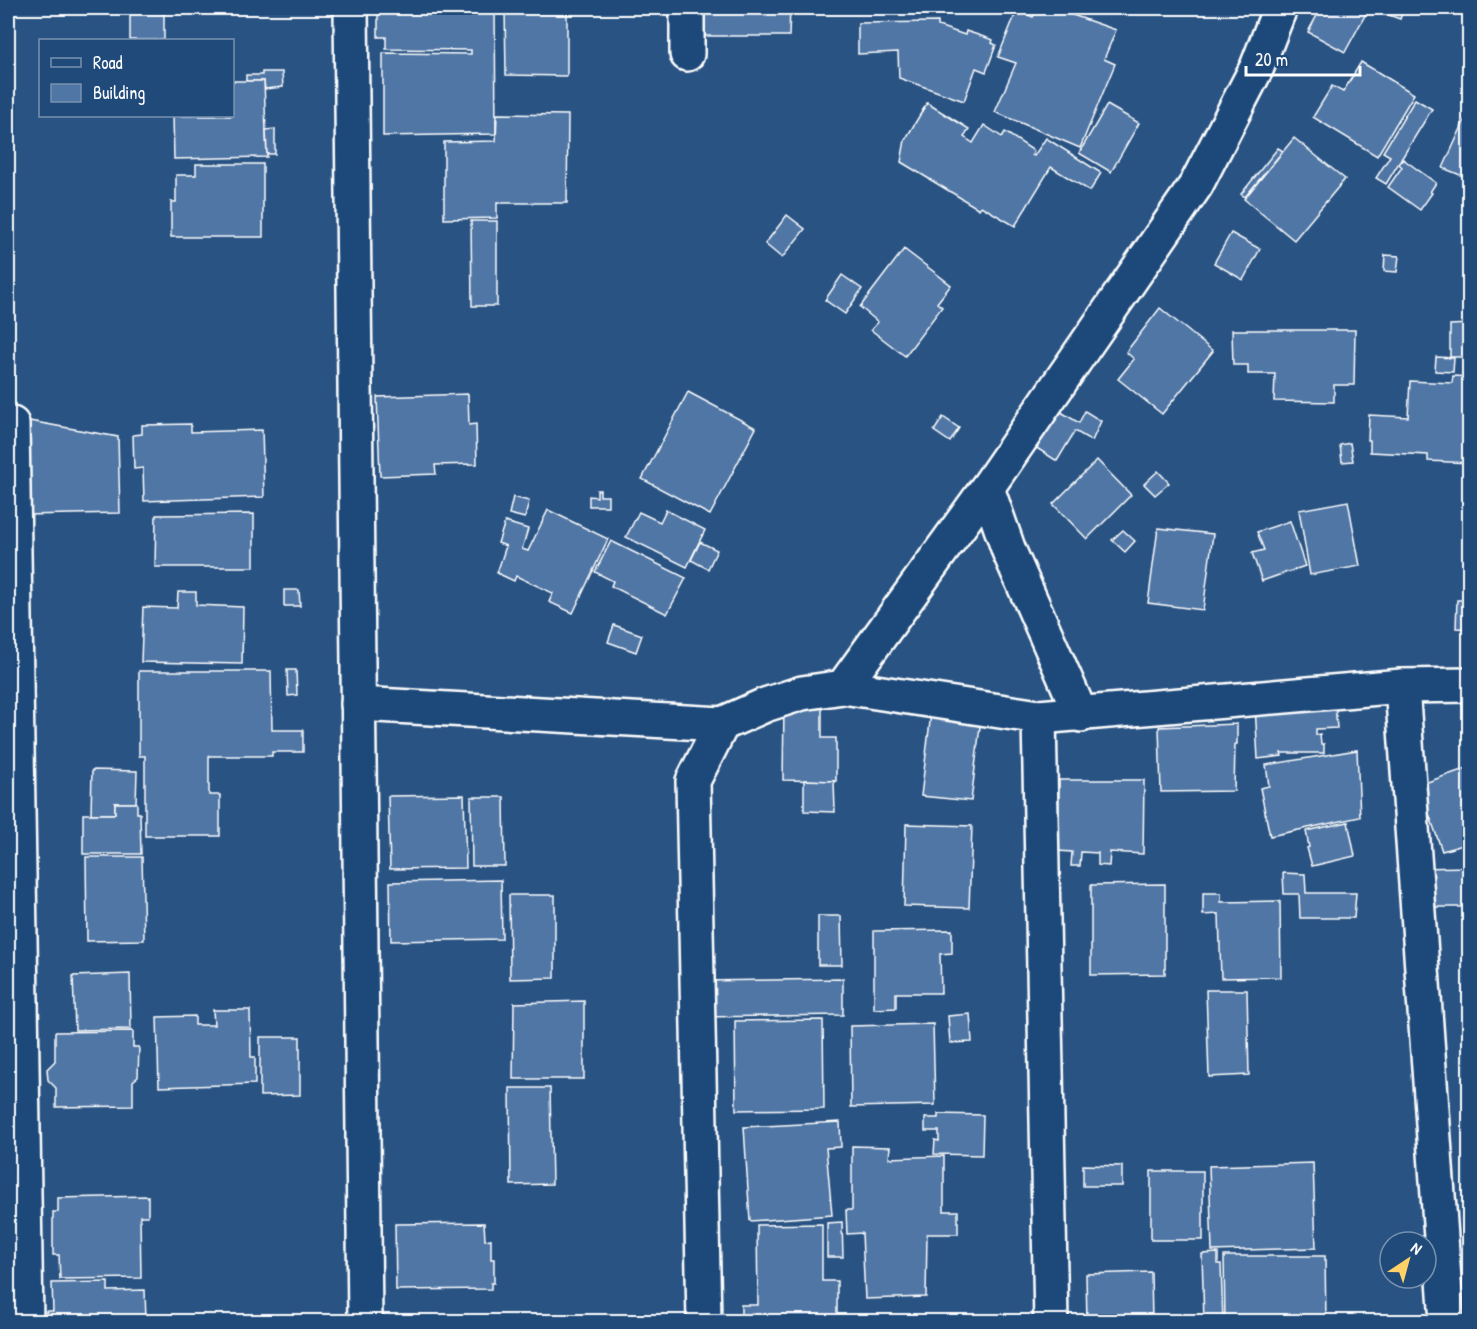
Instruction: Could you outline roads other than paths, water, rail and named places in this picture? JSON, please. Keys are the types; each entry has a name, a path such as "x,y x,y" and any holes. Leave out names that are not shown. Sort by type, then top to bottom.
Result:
{"street":[{"path":"351,8 365,1322"},
{"path":"687,8 687,54"},
{"path":"843,687 987,488 1196,185 1257,67 1280,8"},
{"path":"8,424 12,424 15,1080 26,1322"},
{"path":"987,488 1009,552 1081,715"},
{"path":"358,705 722,724 765,705 802,693 843,687 1040,717 1402,686 1470,685"},
{"path":"1402,686 1447,1322"},
{"path":"1040,717 1051,1322"},
{"path":"704,1322 693,782 722,724"}]}
